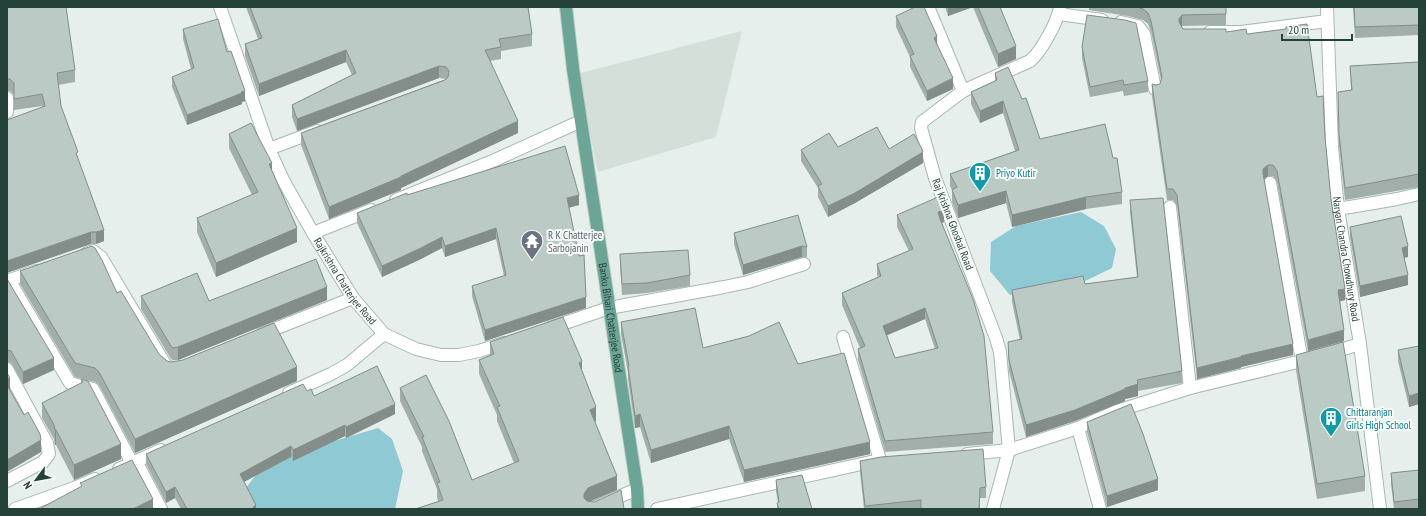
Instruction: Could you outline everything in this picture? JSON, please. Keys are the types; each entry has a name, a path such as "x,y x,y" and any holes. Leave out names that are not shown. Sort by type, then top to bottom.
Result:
{"main road":[{"name":"Banku Bihari Chatterjee Road","path":"566,7 581,121 637,489 638,509"}],"street":[{"name":"Rajkrishna Chatterjee Road","path":"220,7 269,149 283,180 313,233 353,298 384,334 416,349 441,355 459,355 479,351 515,339"},
{"name":"Naryan Chandra Chowdhury Road","path":"1327,7 1332,147 1338,209 1360,344 1380,509"},
{"path":"929,9 963,91"},
{"path":"1060,11 1128,22 1141,28 1144,34 1155,89"},
{"name":"Raj Krishna Ghoshal Road","path":"993,509 1009,450 1001,366 996,338 935,178 921,128 922,122 927,117 963,91 1030,61 1040,50 1060,11"},
{"path":"1201,32 1241,32 1327,20"},
{"path":"7,98 7,112"},
{"path":"313,233 495,160 581,121"},
{"path":"269,149 326,127"},
{"path":"1270,183 1302,361"},
{"path":"1338,209 1419,194"},
{"path":"1170,207 1190,388"},
{"path":"72,258 93,251 101,257 165,364 171,368 180,367"},
{"path":"537,332 609,308 748,282 804,264"},
{"path":"44,268 8,281 70,383 94,389 161,509"},
{"path":"253,338 353,298"},
{"path":"277,398 331,374 347,365 384,334"},
{"path":"843,337 880,460"},
{"path":"956,454 1009,450 1078,428 1118,411 1190,388 1302,361 1360,344"},
{"path":"7,369 47,443 49,454 43,462 7,481"},
{"path":"1078,428 1100,509"},
{"path":"15,509 74,488 172,445"},
{"path":"657,509 880,460 895,459"},
{"path":"591,509 637,489"}],"shaded area":[{"path":"742,31 716,137 598,172 577,74"}],"water":[{"path":"1081,212 1104,226 1116,249 1112,268 1081,283 1037,293 1010,295 990,271 991,242 1016,226"},
{"path":"378,428 392,439 403,471 395,509 256,509 245,489 267,461"}],"building":[{"path":"7,7 66,7 75,70 57,73 61,106 78,152 76,153 104,230 91,232 7,261 7,120 45,106 42,94 14,99 14,83 10,79 7,79"},
{"path":"250,7 528,7 532,34 499,39 501,47 485,50 518,121 401,177 329,207 301,133 445,80 448,77 449,71 446,67 439,66 297,119 292,105 356,73 346,50 259,84 245,44 262,38"},
{"path":"915,7 924,7 937,36 934,38 953,78 927,91 910,56 914,54 896,16"},
{"path":"978,7 1000,7 1016,46 998,54"},
{"path":"1137,7 1226,7 1226,14 1182,15 1179,22 1183,29 1226,29 1226,32 1246,29 1247,34 1286,29 1286,27 1307,24 1317,97 1323,96 1331,199 1345,289 1338,290 1344,330 1308,340 1277,171 1273,165 1268,165 1263,169 1263,173 1293,344 1197,368 1177,195 1173,189 1167,189 1152,84 1160,84 1162,77 1151,21 1148,13"},
{"path":"1354,7 1419,7 1419,25 1355,27"},
{"path":"1087,15 1136,23 1148,81 1124,85 1123,80 1090,87 1082,47"},
{"path":"218,19 227,52 231,51 245,91 187,115 172,77 194,68 183,29"},
{"path":"1419,62 1419,174 1345,188 1339,134 1338,92 1352,90 1350,66"},
{"path":"1008,67 1022,99 1026,98 1040,139 1105,124 1113,158 1117,158 1122,192 1086,197 1012,215 1006,191 958,205 952,190 957,187 950,174 1019,150 1003,101 980,111 971,92 997,80 995,73"},
{"path":"251,123 272,163 269,164 297,228 216,263 197,218 258,192 229,134"},
{"path":"877,127 889,149 914,134 923,152 855,193 828,206 818,186 822,184 801,150 829,133 838,147"},
{"path":"565,146 579,195 567,198 579,256 584,255 586,297 485,330 472,286 506,275 496,228 445,246 442,237 382,266 357,213 407,193 407,195"},
{"path":"938,197 944,211 938,212 940,219 973,299 984,336 993,432 885,441 858,349 865,346 842,293 881,276 877,264 913,249 897,215","holes":["925,308 938,348 895,358 883,326"]},
{"path":"1163,198 1182,371 1137,380 1138,384 1125,388 1075,410 1026,425 1009,360 1008,342 1022,339 1012,290 1083,276 1085,284 1138,277 1130,200"},
{"path":"798,215 807,247 802,246 743,265 734,233"},
{"path":"1401,216 1408,246 1402,248 1408,275 1360,286 1350,227"},
{"path":"92,246 95,248 102,260 117,293 121,291 159,354 167,361 171,362 183,360 274,323 297,367 135,439 99,372 95,368 75,363 20,271"},
{"path":"688,250 690,275 647,283 622,284 620,254"},
{"path":"316,259 327,287 178,347 173,348 171,346 141,296 197,273 209,301"},
{"path":"7,279 54,358 23,372 11,351 7,350"},
{"path":"695,308 703,348 749,336 779,322 798,364 844,353 870,442 744,470 729,426 651,450 640,414 635,416 629,366 621,322"},
{"path":"563,317 582,361 579,363 596,407 590,410 617,476 588,488 584,494 584,498 587,501 594,502 621,490 624,509 415,509 443,500 437,483 440,482 422,437 424,437 400,388 426,375 449,421 472,480 519,461 497,407 500,406 479,360 494,354 490,342"},
{"name":"Chittaranjan Girls High School","path":"1343,342 1365,476 1317,484 1296,355"},
{"path":"1419,346 1419,393 1409,396 1398,350"},
{"path":"377,366 395,404 346,427 345,425 293,450 291,446 240,474 256,505 253,507 254,509 187,509 175,487 166,492 146,454 303,384 307,391 311,389 314,396"},
{"path":"81,379 88,381 121,444 74,465 42,403 83,382"},
{"path":"7,385 24,415 28,412 40,434 41,440 7,460"},
{"path":"1131,404 1158,479 1107,496 1087,422"},
{"path":"983,449 986,487 980,488 979,509 921,509 921,500 865,506 860,461 881,457"},
{"path":"132,460 153,499 133,509 39,509 82,486 80,483"},
{"path":"1419,470 1419,499 1394,502 1391,473"},
{"path":"802,475 812,509 779,509 777,503 779,502 776,480"}],"place":[{"name":"Priyo Kutir","path":"980,192"},
{"name":"R K Chatterjee Sarbojanin","path":"532,260"},
{"name":"Chittaranjan Girls High School","path":"1331,438"}]}
